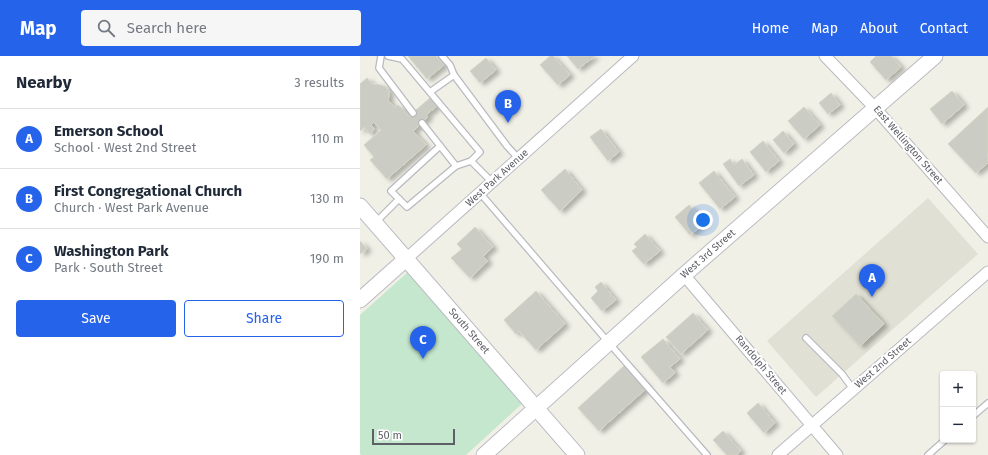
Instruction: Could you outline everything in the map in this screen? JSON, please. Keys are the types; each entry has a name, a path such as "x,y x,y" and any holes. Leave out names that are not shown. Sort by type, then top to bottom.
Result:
{"street":[{"name":"West Park Avenue","path":"360,300 633,56"},
{"name":"East Wellington Street","path":"825,56 875,108 988,237"},
{"name":"West 3rd Street","path":"484,455 684,275 935,56"},
{"name":"South Street","path":"360,206 577,455"},
{"name":"West 2nd Street","path":"778,455 988,272"},
{"name":"Randolph Street","path":"684,275 837,455"}],"lane":[{"path":"380,56 379,68 413,113"},
{"path":"388,56 402,59 480,152 471,161 456,166 407,207 391,191 440,146"},
{"path":"442,56 450,65 454,75 507,146 518,158"},
{"path":"430,92 454,75"},
{"path":"422,123 456,166"},
{"path":"471,161 492,182"},
{"path":"480,193 707,455"},
{"path":"375,223 399,199"},
{"path":"806,338 842,374 853,389"},
{"path":"976,413 988,403"},
{"path":"928,455 942,443"}],"shaded area":[{"path":"928,198 978,254 816,397 767,341"}],"green space":[{"path":"409,271 524,402 466,455 360,454 360,315"}],"building":[{"path":"408,56 436,56 444,65 427,79"},
{"path":"550,56 553,56 570,75 558,85 540,65"},
{"path":"567,56 595,56 578,69"},
{"path":"876,56 891,56 901,67 886,80 870,62"},
{"path":"486,58 496,70 480,83 470,71"},
{"path":"367,78 372,84 386,87 389,92 388,100 395,108 398,105 409,116 430,98 437,106 426,115 428,117 413,131 426,145 387,179 370,160 374,157 364,145 381,130 374,122 371,125 374,129 370,134 364,127 360,131 360,84"},
{"path":"952,91 964,105 942,124 930,109"},
{"path":"831,93 840,105 828,114 819,103"},
{"path":"804,107 820,125 804,139 788,121"},
{"path":"988,107 988,163 976,173 948,144"},
{"path":"601,129 619,152 608,161 590,137"},
{"path":"783,131 794,144 784,153 773,140"},
{"path":"763,141 779,161 766,172 750,152"},
{"path":"730,159 734,165 742,159 754,175 739,186 723,164"},
{"path":"565,169 582,190 560,211 541,190"},
{"path":"714,171 735,197 720,209 699,183"},
{"path":"689,205 705,223 690,235 675,217"},
{"path":"475,227 493,247 483,256 488,261 470,278 451,258 462,249 457,244"},
{"path":"645,234 660,251 644,264 632,251 637,247 634,244"},
{"path":"360,241 367,249 360,254"},
{"path":"601,282 616,300 602,311 591,298 598,291 595,287"},
{"path":"536,291 565,324 536,350 519,331 516,334 504,320"},
{"path":"856,294 884,324 860,346 832,316"},
{"path":"693,313 708,330 681,354 666,337"},
{"path":"663,339 680,359 670,367 675,373 663,383 641,357"},
{"path":"626,364 648,387 599,431 578,408"},
{"path":"758,403 775,423 764,433 747,413"},
{"path":"723,431 741,451 737,455 727,455 713,440"}],"place":[{"name":"First Congregational Church","path":"508,123"},
{"name":"Emerson School","path":"872,297"},
{"name":"Washington Park","path":"423,359"}]}
